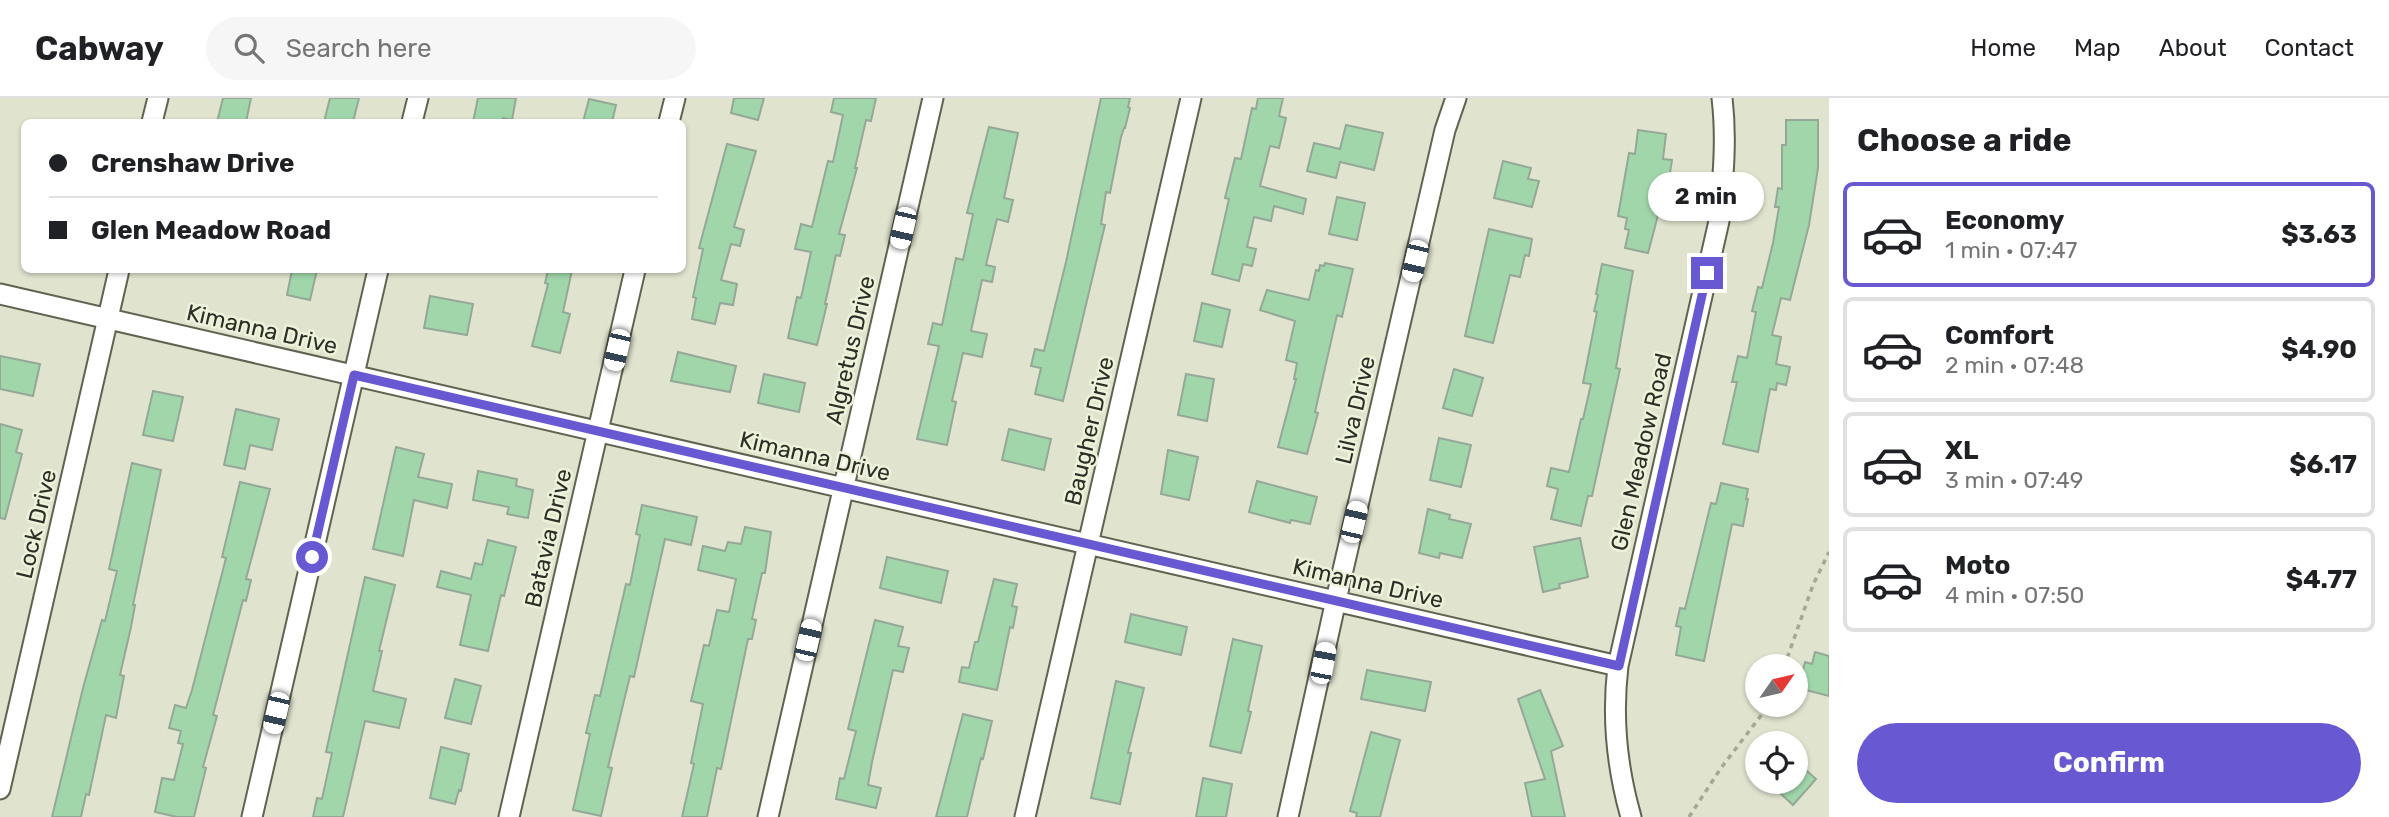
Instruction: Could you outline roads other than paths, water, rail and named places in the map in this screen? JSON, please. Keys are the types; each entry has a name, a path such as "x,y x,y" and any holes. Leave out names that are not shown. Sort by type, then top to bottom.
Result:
{"street":[{"path":"153,119 158,98"},
{"path":"413,119 418,98"},
{"path":"670,119 675,98"},
{"name":"Algretus Drive","path":"768,817 933,98"},
{"name":"Baugher Drive","path":"1025,817 1191,98"},
{"name":"Lilva Drive","path":"1288,817 1336,600 1446,130 1456,98"},
{"name":"Glen Meadow Road","path":"1631,817 1616,734 1616,685 1719,221 1725,159 1722,98"},
{"name":"Lock Drive","path":"0,789 118,273"},
{"path":"252,817 377,273"},
{"name":"Batavia Drive","path":"509,817 634,273"},
{"name":"Kimanna Drive","path":"0,294 1619,666"}]}
